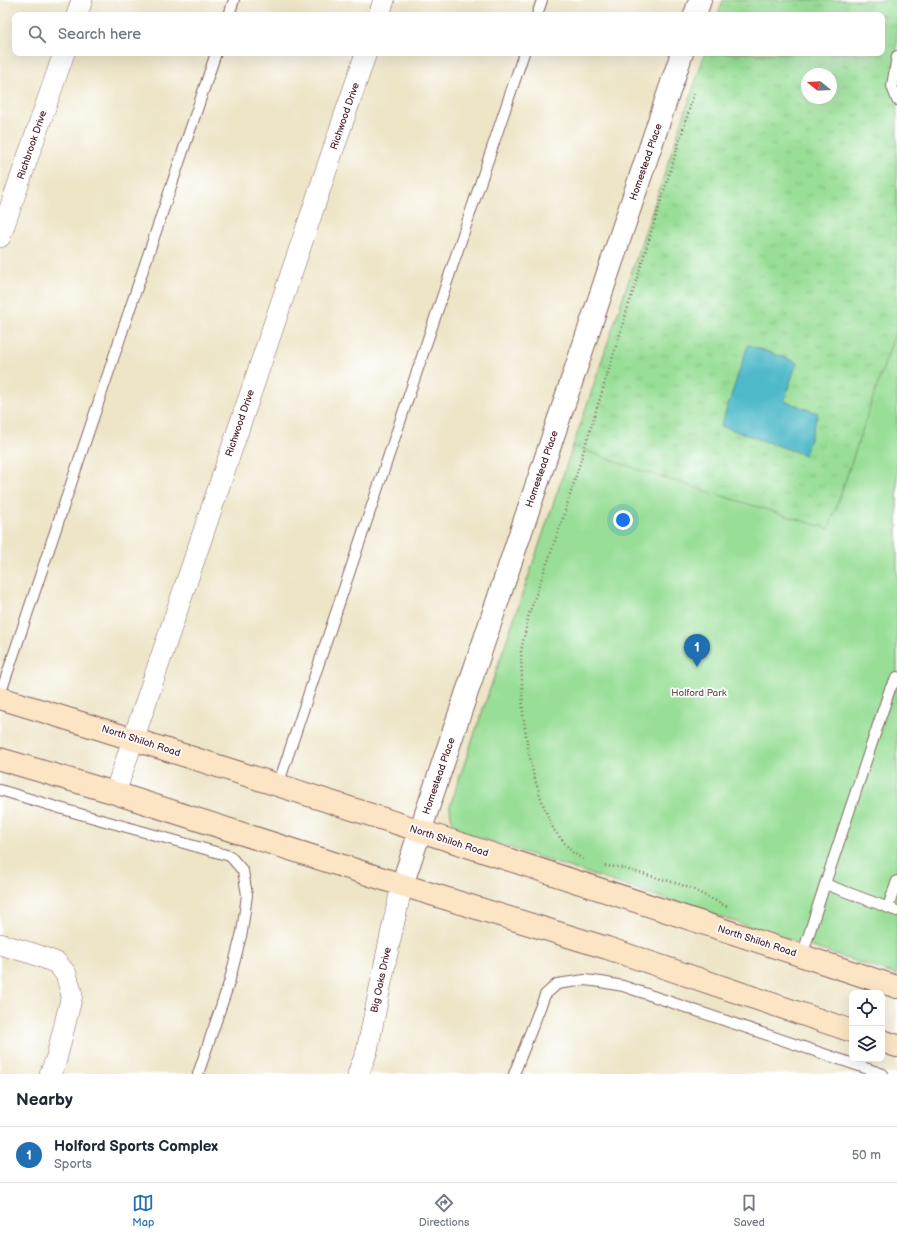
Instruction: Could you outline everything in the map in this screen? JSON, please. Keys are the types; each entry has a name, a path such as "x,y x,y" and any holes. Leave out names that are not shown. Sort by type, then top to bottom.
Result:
{"main road":[{"name":"North Shiloh Road","path":"0,698 278,785 897,987"},
{"path":"0,759 607,948 849,1030"},
{"path":"885,1042 897,1046"}],"street":[{"path":"78,12 82,0"},
{"path":"380,12 384,0"},
{"path":"696,12 700,0"},
{"name":"Richbrook Drive","path":"0,237 63,56"},
{"name":"Richwood Drive","path":"115,794 365,56"},
{"name":"Homestead Place","path":"402,885 681,56"},
{"name":"Big Oaks Drive","path":"358,1074 367,1051 402,885"},
{"path":"0,944 34,954 57,963 66,974 72,995 56,1060 50,1074"}],"lane":[{"path":"230,12 234,0"},
{"path":"538,12 542,0"},
{"path":"0,695 215,56"},
{"path":"278,785 523,56"},
{"path":"897,56 892,86 897,100"},
{"path":"802,956 890,689 897,677"},
{"path":"0,790 230,856 243,871 246,895 242,932 229,983 198,1074"},
{"path":"825,884 892,909 897,881"},
{"path":"514,1074 545,994 557,984 585,980 623,986 883,1074"}],"path":[{"path":"587,862 572,852 554,830 534,777 523,715 521,650 529,614 564,513 681,136"},
{"path":"603,866 618,867 690,888 733,909"}],"green space":[{"name":"Holford Park","path":"723,0 897,0 897,967 751,916 465,833 457,828 453,822 450,806 704,56 885,56 885,12 719,12"},
{"path":"897,327 897,975 465,833 457,828 452,819 450,806 573,446 639,470 829,529"}],"water":[{"path":"748,345 797,362 784,401 818,413 805,455 721,426"}],"place":[{"name":"Holford Sports Complex","path":"697,667"}]}
